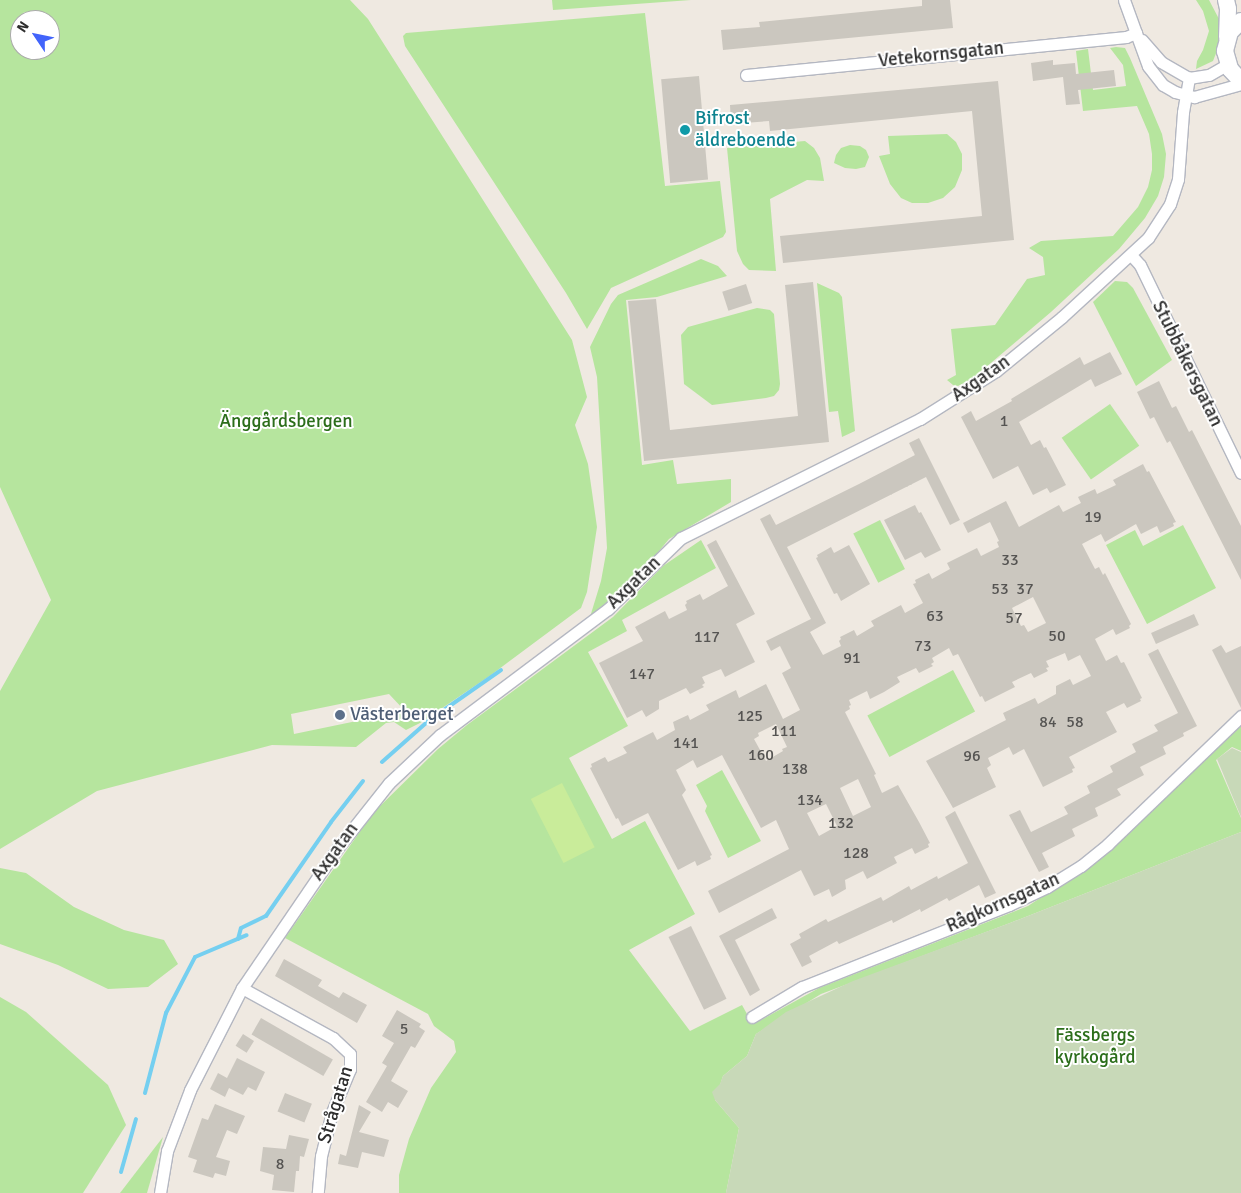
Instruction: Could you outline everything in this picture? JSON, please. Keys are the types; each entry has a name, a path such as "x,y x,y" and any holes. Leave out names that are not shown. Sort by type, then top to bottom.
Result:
{"main road":[{"path":"1226,0 1228,9 1225,51 1228,64 1241,83"},
{"path":"1227,38 1241,21"}],"street":[{"path":"1124,0 1148,66 1155,77 1169,89 1185,96 1201,96 1241,83"},
{"path":"1136,33 1161,62 1189,78 1209,75 1228,64"},
{"name":"Vetekornsgatan","path":"746,75 1126,37 1136,33"},
{"name":"Axgatan","path":"160,1193 167,1151 186,1098 242,988 336,850 369,806 395,777 440,734 608,609 682,538 947,404 1034,342 1131,255 1158,226 1176,189 1185,96 1189,78"},
{"name":"Stubbåkersgatan","path":"1131,255 1140,265 1155,301 1241,473"},
{"name":"Rågkornsgatan","path":"752,1016 802,987 1009,905 1047,888 1081,866 1108,844 1241,716"},
{"name":"Strågatan","path":"242,988 333,1038 350,1054 350,1069 332,1112 321,1156 318,1193"}],"green space":[{"name":"Änggårdsbergen","path":"0,0 350,0 368,19 572,340 587,397 575,425 588,464 597,527 587,592 581,608 491,675 420,723 406,730 394,722 386,723 356,747 272,745 97,791 0,849 0,691 51,600 0,487","holes":["389,694 405,711 294,734 291,714"]},
{"path":"552,0 691,0 553,10"},
{"path":"1196,0 1209,0 1219,19 1220,43 1213,61 1196,69 1197,61 1209,31 1203,11"},
{"path":"645,13 665,186 720,181 726,232 723,237 611,288 587,329 566,293 405,46 403,36 406,33"},
{"path":"1110,48 1125,48 1162,134 1166,154 1164,177 1158,196 1145,218 1119,249 1051,312 972,379 958,386 953,385 947,380 956,375 951,329 995,325 1027,279 1045,275 1043,257 1029,248 1041,241 1113,236 1138,207 1148,187 1152,170 1152,154 1149,134 1137,106 1083,111 1076,51 1088,49 1093,90 1126,86 1123,65"},
{"path":"947,134 956,142 962,154 962,170 955,187 943,198 928,203 912,203 901,198 890,184 879,156 890,154 888,136"},
{"path":"805,141 814,148 820,158 824,181 807,180 770,199 776,271 749,270 743,264 737,251 727,148"},
{"path":"850,145 860,146 866,150 869,157 865,167 856,169 845,168 834,163 836,155 841,148"},
{"path":"701,259 718,266 727,276 657,297 626,300 642,465 673,460 677,484 731,479 731,502 669,539 640,574 590,617 601,581 607,548 597,377 590,347 611,304 618,295"},
{"path":"1115,281 1127,282 1133,288 1172,360 1136,386 1093,302"},
{"path":"817,283 839,293 842,297 855,431 842,437 838,411 829,412"},
{"path":"757,308 770,310 774,314 779,390 774,396 766,398 712,405 684,384 681,335 688,327"},
{"path":"1110,404 1139,446 1091,480 1062,438"},
{"path":"880,520 905,569 878,583 853,534"},
{"path":"1183,525 1216,588 1147,624 1106,545 1135,530 1143,546"},
{"path":"701,540 716,568 622,620 627,631 588,652 628,726 569,758 612,839 645,821 695,914 629,950 690,1031 742,1005 752,1023 761,1020 819,988 1028,906 1086,868 1241,725 1241,751 1232,747 1216,760 1241,818 1241,832 1010,923 821,994 756,1034 747,1056 723,1076 715,1100 739,1128 726,1193 399,1193 399,1175 409,1139 431,1088 456,1052 454,1041 434,1026 428,1014 285,938 373,813 438,749 467,725 613,617 663,566"},
{"path":"953,670 975,711 889,757 867,716"},
{"path":"1232,748 1241,752 1241,817 1217,759"},
{"path":"722,770 761,841 728,858 705,811 707,806 696,785"},
{"path":"562,783 595,847 564,863 531,799"},
{"name":"Fässbergs kyrkogård","path":"1241,832 1241,1193 726,1193 739,1128 715,1100 712,1092 720,1084 723,1076 747,1056 756,1034 786,1012 853,981 1010,923"},
{"path":"0,868 26,873 74,907 124,930 164,940 178,964 148,987 108,989 58,965 0,944"},
{"path":"0,997 26,1012 108,1085 126,1125 83,1193 0,1193"},
{"path":"163,1137 147,1193 120,1193"}],"building":[{"path":"922,0 950,0 953,28 723,50 721,30 760,27 759,22 922,6"},
{"path":"1053,60 1053,65 1075,63 1076,74 1114,70 1116,86 1078,90 1080,104 1066,105 1063,77 1033,81 1031,63"},
{"name":"Bifrost äldreboende","path":"699,76 708,180 670,183 661,79"},
{"path":"998,81 1014,240 783,263 780,236 982,216 972,111 770,131 769,121 731,124 730,105"},
{"path":"813,282 829,442 644,461 628,301 656,299 670,430 798,416 785,285"},
{"path":"746,284 752,303 728,311 722,292"},
{"path":"1110,352 1122,374 1095,387 1091,379 1019,422 1031,445 1040,440 1044,448 1046,447 1066,485 1050,493 1047,488 1033,495 1018,466 993,479 961,417 971,411 976,421 1012,401 1011,399 1080,357 1084,365"},
{"path":"1159,381 1172,408 1176,406 1189,432 1192,430 1241,526 1241,580 1170,441 1167,443 1154,417 1150,419 1137,392"},
{"path":"919,438 960,520 950,525 926,477 787,547 826,623 810,632 823,655 841,646 840,637 854,630 857,636 874,626 871,621 901,605 905,613 923,603 913,584 916,583 915,580 929,573 932,579 950,569 947,563 977,548 981,556 999,547 997,542 999,541 990,522 968,533 963,523 1006,501 1019,527 1059,505 1063,512 1081,503 1078,497 1095,489 1097,494 1116,485 1113,480 1143,464 1147,472 1149,471 1176,522 1173,523 1174,526 1160,533 1157,526 1141,534 1136,524 1105,542 1101,534 1082,544 1095,569 1099,567 1103,575 1105,573 1131,624 1130,628 1116,635 1113,629 1095,639 1106,661 1117,655 1121,663 1124,662 1142,698 1140,699 1141,701 1127,708 1124,703 1106,712 1117,732 1069,757 1075,768 1072,769 1073,772 1043,787 1024,749 1013,755 1009,747 988,758 991,765 987,768 996,787 953,808 926,761 1006,720 1003,713 1035,698 1038,704 1056,694 1056,686 1070,679 1073,685 1091,676 1080,655 1068,661 1065,653 1046,661 1049,667 1046,668 1048,671 1034,678 1031,673 1012,682 1015,687 985,702 982,696 980,697 958,654 953,656 949,648 932,658 934,662 931,664 933,666 919,673 916,668 897,677 900,682 884,692 870,699 867,691 849,700 850,709 845,712 876,774 874,775 882,793 898,785 930,843 928,844 929,847 915,854 912,848 894,857 897,863 867,879 863,871 845,880 846,889 832,897 829,889 814,896 801,870 719,913 708,891 789,849 776,820 761,828 722,755 697,768 693,760 676,770 686,790 682,795 712,855 710,856 711,859 697,866 695,861 678,870 648,813 622,826 618,818 616,819 590,768 592,767 591,764 605,757 608,762 627,753 623,747 653,732 657,740 675,730 673,722 688,715 690,720 709,710 706,705 736,690 739,698 766,684 783,719 800,710 782,673 791,668 780,646 771,651 766,641 811,619 760,519 770,514 776,525 859,484 915,455 909,443","holes":["1033,597 1046,623 1028,632 1024,625 1021,626 1012,608","776,724 787,747 766,761 754,739 759,736 758,733","858,779 871,807 853,816 840,788","826,804 837,826 819,836 807,813"]},
{"path":"915,505 919,513 921,512 941,550 925,558 921,552 905,560 884,520"},
{"path":"716,540 755,614 736,624 755,662 725,677 721,669 702,677 705,683 702,685 704,687 690,694 686,688 659,701 659,709 646,717 642,710 627,718 599,663 643,641 635,627 665,611 669,619 687,610 686,601 700,594 703,600 728,586 707,545"},
{"path":"849,545 870,584 841,601 837,593 834,594 816,558 818,557 817,555 831,547 834,553"},
{"path":"1194,614 1199,625 1156,644 1151,633"},
{"path":"1221,645 1226,653 1241,646 1241,708 1212,650"},
{"path":"1158,649 1197,726 1183,733 1184,736 1163,747 1166,754 1140,767 1144,775 1117,789 1121,795 1095,808 1098,816 1072,829 1075,836 1042,853 1049,867 1039,872 1009,815 1020,810 1031,832 1068,814 1064,807 1090,793 1087,786 1113,772 1110,766 1136,752 1132,744 1158,731 1154,725 1178,713 1148,654"},
{"path":"955,811 996,893 985,898 979,885 949,901 947,898 921,912 920,909 893,923 892,920 839,944 837,941 809,956 812,962 802,967 790,944 801,938 799,934 826,919 828,922 881,897 883,901 909,886 911,890 937,876 938,879 968,863 945,817"},
{"path":"772,908 777,918 735,940 760,990 750,996 719,936"},
{"path":"691,926 727,999 704,1010 669,937"},
{"path":"284,959 322,980 318,986 339,998 343,992 367,1005 357,1023 275,976"},
{"path":"397,1010 421,1024 419,1027 425,1031 415,1048 411,1046 391,1081 408,1091 398,1108 388,1102 382,1112 366,1102 387,1066 382,1063 394,1043 382,1036"},
{"path":"261,1018 333,1060 323,1076 252,1034"},
{"path":"243,1034 254,1041 247,1053 236,1046"},
{"path":"237,1058 265,1072 256,1091 248,1087 243,1095 229,1088 225,1097 210,1089 218,1073 227,1078"},
{"path":"285,1093 312,1104 304,1122 278,1112"},
{"path":"215,1104 245,1116 237,1134 227,1130 216,1157 230,1161 226,1176 215,1173 213,1178 193,1172 197,1160 188,1157 202,1118 208,1120"},
{"path":"359,1105 371,1112 359,1132 389,1140 384,1157 362,1152 358,1168 338,1164 340,1154 346,1156"},
{"path":"289,1135 309,1139 304,1157 300,1156 294,1192 272,1190 274,1175 260,1171 263,1147 286,1149"}],"waterway":[{"path":"428,721 501,670"},
{"path":"382,762 427,722"},
{"path":"238,939 241,928 266,916 331,822 363,781"},
{"path":"145,1093 166,1013 195,957 247,935"},
{"path":"121,1172 136,1119"}],"place":[{"name":"Bifrost äldreboende","path":"685,130"},
{"name":"Västerberget","path":"340,715"}]}
